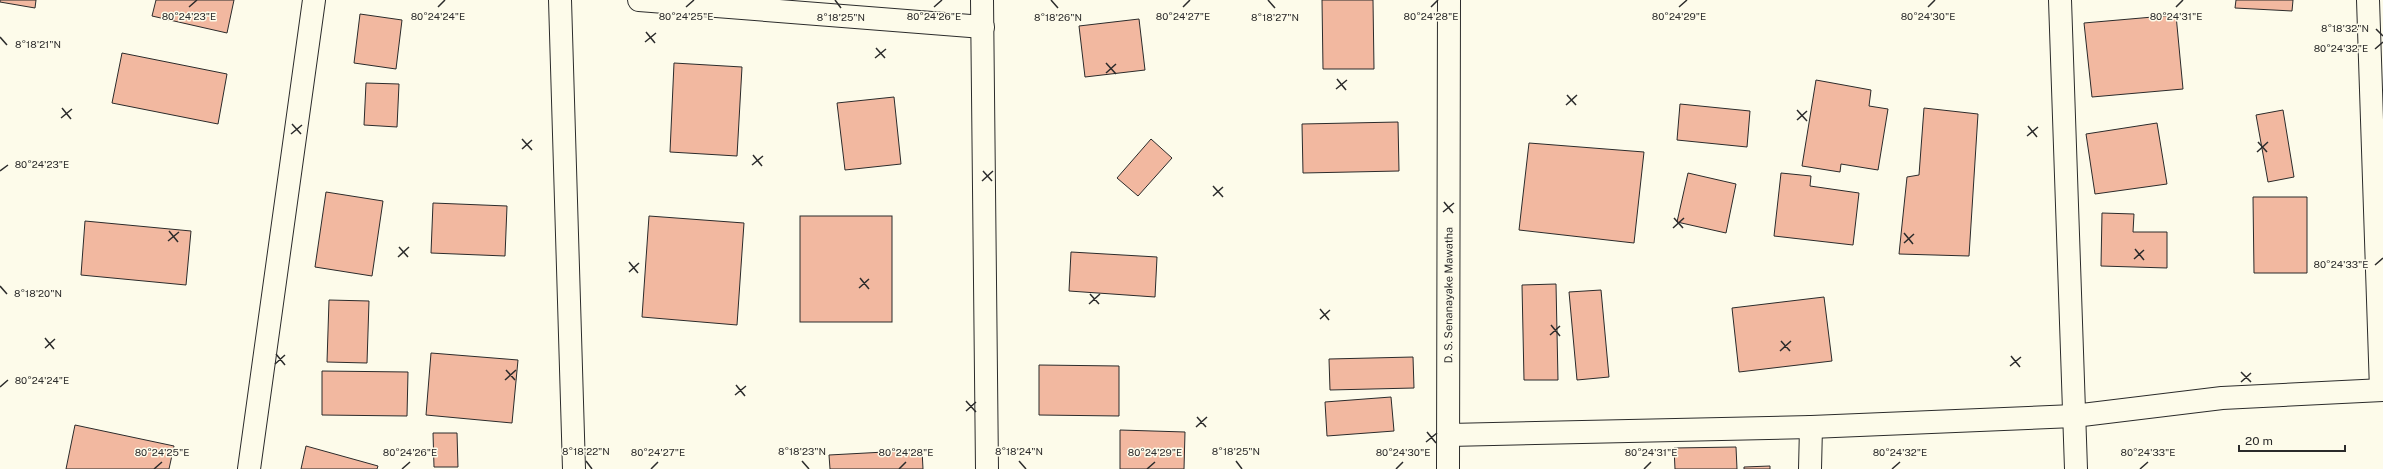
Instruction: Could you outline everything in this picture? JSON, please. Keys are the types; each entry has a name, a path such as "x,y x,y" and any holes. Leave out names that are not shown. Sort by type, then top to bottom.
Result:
{"street":[{"path":"249,469 314,0"},
{"path":"560,0 574,469"},
{"path":"639,0 983,27"},
{"path":"982,0 987,469"},
{"name":"D. S. Senanayake Mawatha","path":"1448,469 1449,0"},
{"path":"2060,0 2076,469"},
{"path":"1449,435 1811,427 2074,416 2222,398 2382,390 2368,0"},
{"path":"1810,469 1811,427"}],"building":[{"path":"0,0 36,0 35,8 0,2"},
{"path":"156,0 234,0 227,33 152,16"},
{"path":"1322,0 1373,0 1374,69 1323,69"},
{"path":"2236,0 2293,0 2292,11 2235,8"},
{"path":"360,14 402,20 396,69 354,63"},
{"path":"2176,15 2183,89 2092,97 2084,23"},
{"path":"1139,19 1145,70 1085,77 1079,26"},
{"path":"122,53 227,74 218,124 112,103"},
{"path":"674,63 742,67 737,156 670,152"},
{"path":"1816,80 1871,90 1869,106 1888,109 1878,170 1841,164 1840,172 1802,166"},
{"path":"366,83 399,84 397,127 364,125"},
{"path":"894,97 901,164 845,170 837,103"},
{"path":"1680,104 1750,111 1747,147 1677,140"},
{"path":"1924,108 1978,114 1969,256 1899,254 1907,177 1919,175"},
{"path":"2283,110 2294,177 2268,182 2256,115"},
{"path":"1398,122 1399,171 1303,173 1302,124"},
{"path":"2157,123 2167,184 2095,194 2086,134"},
{"path":"1151,139 1172,158 1138,196 1117,178"},
{"path":"1529,143 1644,152 1634,243 1519,230"},
{"path":"1688,173 1736,184 1726,233 1677,222"},
{"path":"1781,173 1811,176 1810,186 1859,193 1853,245 1774,236"},
{"path":"326,192 383,201 372,276 315,267"},
{"path":"2253,197 2307,197 2307,273 2254,273"},
{"path":"433,203 507,206 505,256 431,253"},
{"path":"2102,213 2134,214 2133,232 2167,232 2167,268 2101,266"},
{"path":"649,216 744,223 737,325 642,317"},
{"path":"800,216 892,216 892,322 800,322"},
{"path":"85,221 191,231 186,285 81,275"},
{"path":"1071,252 1157,257 1155,297 1069,291"},
{"path":"1556,284 1558,380 1524,380 1522,285"},
{"path":"1601,290 1609,377 1577,380 1569,292"},
{"path":"1824,297 1832,361 1739,372 1732,308"},
{"path":"329,300 369,301 367,363 327,362"},
{"path":"431,353 518,360 512,423 426,415"},
{"path":"1413,357 1414,388 1330,390 1329,359"},
{"path":"1039,365 1119,366 1119,416 1039,415"},
{"path":"322,371 408,372 407,416 322,415"},
{"path":"1391,397 1394,431 1327,436 1325,402"},
{"path":"75,425 174,446 169,469 66,469"},
{"path":"1120,430 1185,432 1184,469 1120,469"},
{"path":"433,433 457,433 458,467 434,467"},
{"path":"306,446 378,466 377,469 301,469"},
{"path":"1736,447 1737,469 1675,469 1674,448"},
{"path":"922,450 923,469 830,469 829,455"},
{"path":"1770,466 1770,469 1744,469 1744,467"}]}
